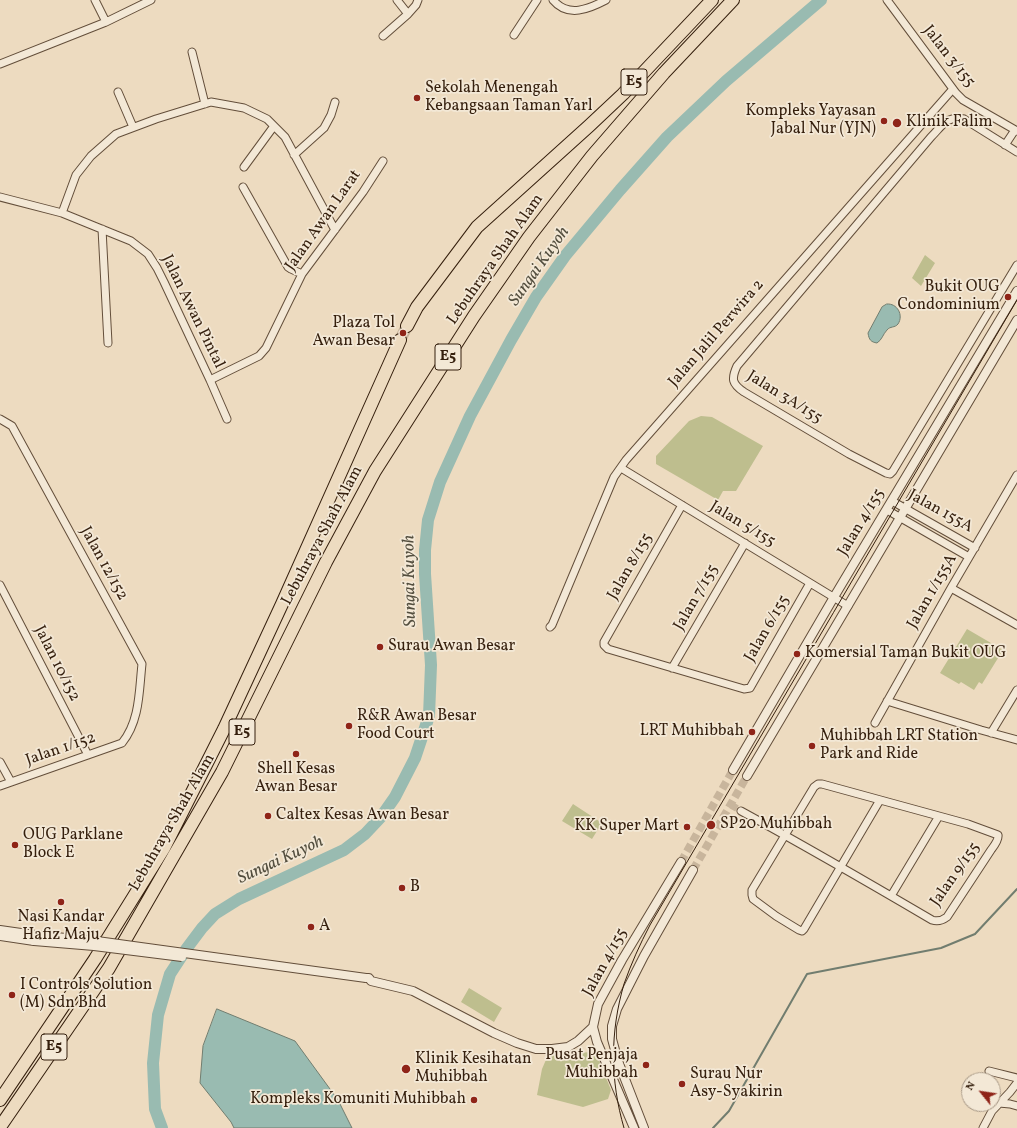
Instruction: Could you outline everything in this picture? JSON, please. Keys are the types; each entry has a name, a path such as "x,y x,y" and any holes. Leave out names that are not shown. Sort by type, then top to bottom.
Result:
{"highway":[{"name":"Lebuhraya Shah Alam","path":"407,326 417,307 477,227 590,126 623,94 712,0"},
{"name":"Lebuhraya Shah Alam","path":"0,1127 108,968 222,772 326,562 375,472 474,316 529,237 592,156 664,73 733,0"},
{"name":"Lebuhraya Shah Alam","path":"0,1100 95,959 164,848 224,729 282,604 400,340"}],"street":[{"path":"95,0 106,22"},
{"path":"0,64 106,22 151,0"},
{"path":"397,0 408,14"},
{"path":"383,36 408,14 416,5 418,0"},
{"path":"514,35 537,0"},
{"path":"553,0 565,9 577,10 592,8 606,0"},
{"name":"Jalan 3/155","path":"887,0 952,90 963,100 1016,131"},
{"path":"192,52 205,104"},
{"name":"Jalan Jalil Perwira 2","path":"550,627 614,477 626,460 952,90"},
{"path":"118,92 133,127"},
{"path":"62,213 76,175 91,156 116,134 156,119 211,102 244,108 267,119 274,126 284,137 335,230"},
{"path":"294,155 324,128 331,115 335,102"},
{"name":"Jalan 3A/155","path":"1016,149 1005,145 964,119 955,117 946,122 931,137 737,366 733,374 734,382 737,388 849,454 890,474 893,472 1017,265"},
{"path":"244,167 274,126"},
{"path":"1005,145 1016,131"},
{"name":"Jalan Awan Larat","path":"210,380 260,356 266,348 302,274 363,192 383,161"},
{"path":"243,187 288,267 291,270 302,274"},
{"name":"Jalan Awan Pintal","path":"0,197 62,213 102,228 132,241 148,254 158,268 227,419"},
{"path":"102,228 108,344"},
{"name":"Jalan 4/155","path":"733,770 834,597 1017,291"},
{"name":"Jalan 4/155","path":"747,776 1017,320"},
{"name":"Jalan 12/152","path":"0,419 12,426 142,664 138,704 134,722 128,736"},
{"name":"Jalan 5/155","path":"621,468 848,606"},
{"name":"Jalan 1/155A","path":"875,723 1017,475"},
{"name":"Jalan 155A","path":"892,501 975,548"},
{"name":"Jalan 8/155","path":"672,668 608,649 604,645 604,642 682,505"},
{"name":"Jalan 155A","path":"887,510 969,557"},
{"name":"Jalan 7/155","path":"672,668 745,543"},
{"name":"Jalan 6/155","path":"672,668 744,689 750,688 810,583"},
{"name":"Jalan 10/152","path":"0,585 88,755"},
{"path":"951,588 1017,625"},
{"path":"991,733 1017,690"},
{"path":"887,701 1017,740"},
{"name":"Jalan 1/152","path":"0,786 122,743 128,736"},
{"path":"0,762 11,782"},
{"name":"Jalan 9/155","path":"741,811 932,920 938,921 947,917 998,837 996,834 939,816 827,784 818,784 814,787 785,836"},
{"path":"785,836 752,890 752,895 756,902 802,931 841,868 880,800"},
{"path":"891,896 939,816"},
{"name":"Jalan 4/155","path":"634,1128 597,1042 593,1027 598,1004 622,960 681,862"},
{"name":"Jalan 4/155","path":"644,1128 618,1061 612,1039 612,1026 617,1010 644,956 693,870"},
{"path":"0,930 35,938"},
{"path":"0,936 35,938 367,981 413,991 517,1044 536,1049 568,1047 578,1041 593,1027"},
{"path":"989,1071 1017,1078"},
{"path":"1001,1101 1017,1083"},
{"path":"1001,1103 1017,1106"},
{"path":"983,1128 991,1112"}],"green space":[{"path":"925,255 935,263 921,286 912,278"},
{"path":"701,416 712,417 763,446 736,491 723,491 718,500 656,464 656,456 689,421"},
{"path":"967,629 1003,650 982,684 979,682 974,690 961,682 959,684 940,673"},
{"path":"573,804 602,823 592,839 562,821"},
{"path":"469,988 502,1008 494,1022 461,1002"},
{"path":"592,1052 597,1055 611,1090 608,1099 583,1107 537,1095 542,1069 548,1055"}],"water":[{"path":"887,304 894,305 898,310 900,313 900,321 897,325 888,329 879,342 873,342 868,333 882,307"},
{"path":"217,1009 295,1041 338,1100 352,1128 234,1128 231,1122 200,1083 203,1046"}],"waterway":[{"name":"Sungai Kuyoh","path":"162,1128 155,1109 153,1063 158,1015 170,974 187,948 215,914 239,899 344,850 365,834 381,817 395,797 415,758 429,716 431,665 425,574 425,550 428,520 440,482 470,416 536,297 565,256 667,137 726,81 821,0"},
{"path":"713,1128 729,1111 807,974 941,948 975,934 1017,889"}],"tunnel":[{"path":"400,340 407,326"},
{"path":"681,862 733,770"},
{"path":"693,870 747,776"},
{"path":"731,805 741,811"}],"tram line":[{"path":"624,1128 616,1092 614,1074 614,1038 619,1002 624,984 639,947 650,925 1017,300"}],"place":[{"name":"Sekolah Menengah Kebangsaan Taman Yarl","path":"417,98"},
{"name":"Kompleks Yayasan Jabal Nur (YJN)","path":"884,121"},
{"name":"Klinik Falim","path":"897,123"},
{"name":"Bukit OUG Condominium","path":"1008,297"},
{"name":"Plaza Tol Awan Besar","path":"403,333"},
{"name":"Surau Awan Besar","path":"380,647"},
{"name":"Komersial Taman Bukit OUG","path":"797,654"},
{"name":"R&R Awan Besar Food Court","path":"349,726"},
{"name":"LRT Muhibbah","path":"752,732"},
{"name":"Muhibbah LRT Station Park and Ride","path":"812,746"},
{"name":"Shell Kesas Awan Besar","path":"296,754"},
{"name":"Caltex Kesas Awan Besar","path":"268,816"},
{"name":"SP20 Muhibbah","path":"711,825"},
{"name":"KK Super Mart","path":"687,827"},
{"name":"OUG Parklane Block E","path":"15,845"},
{"name":"B","path":"402,888"},
{"name":"Nasi Kandar Hafiz Maju","path":"61,902"},
{"name":"A","path":"311,927"},
{"name":"I Controls Solution (M) Sdn Bhd","path":"12,995"},
{"name":"Pusat Penjaja Muhibbah","path":"646,1065"},
{"name":"Klinik Kesihatan Muhibbah","path":"406,1069"},
{"name":"Surau Nur Asy-Syakirin","path":"682,1084"},
{"name":"Kompleks Komuniti Muhibbah","path":"474,1100"}]}
